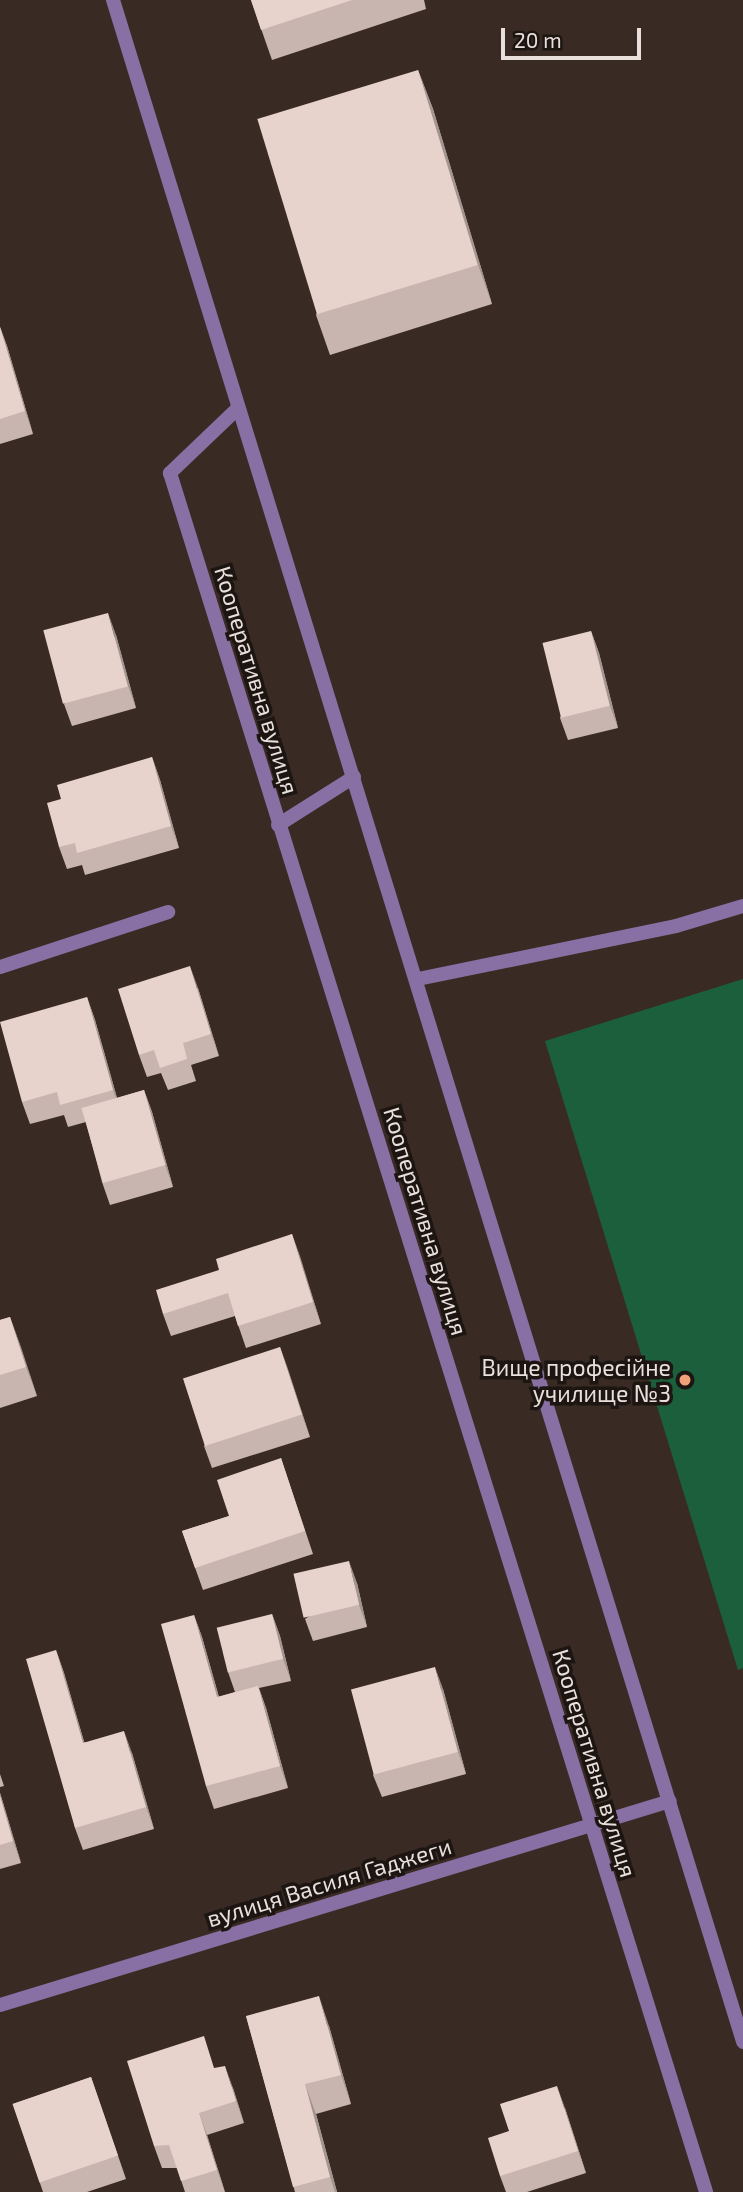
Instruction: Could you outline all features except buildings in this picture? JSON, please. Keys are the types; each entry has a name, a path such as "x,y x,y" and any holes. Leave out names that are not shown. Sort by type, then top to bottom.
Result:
{"street":[{"path":"113,0 237,409 418,979 743,2042"},
{"name":"Кооперативна вулиця","path":"237,409 170,473 706,2192"},
{"path":"278,825 354,777"},
{"path":"418,979 676,926 743,906"},
{"path":"0,967 168,912"},
{"name":"вулиця Василя Гаджеги","path":"0,2005 670,1801"}],"green space":[{"name":"Вище професійне училище №3","path":"743,979 743,1668 738,1670 545,1041"}],"place":[{"name":"Вище професійне училище №3","path":"685,1380"}]}
